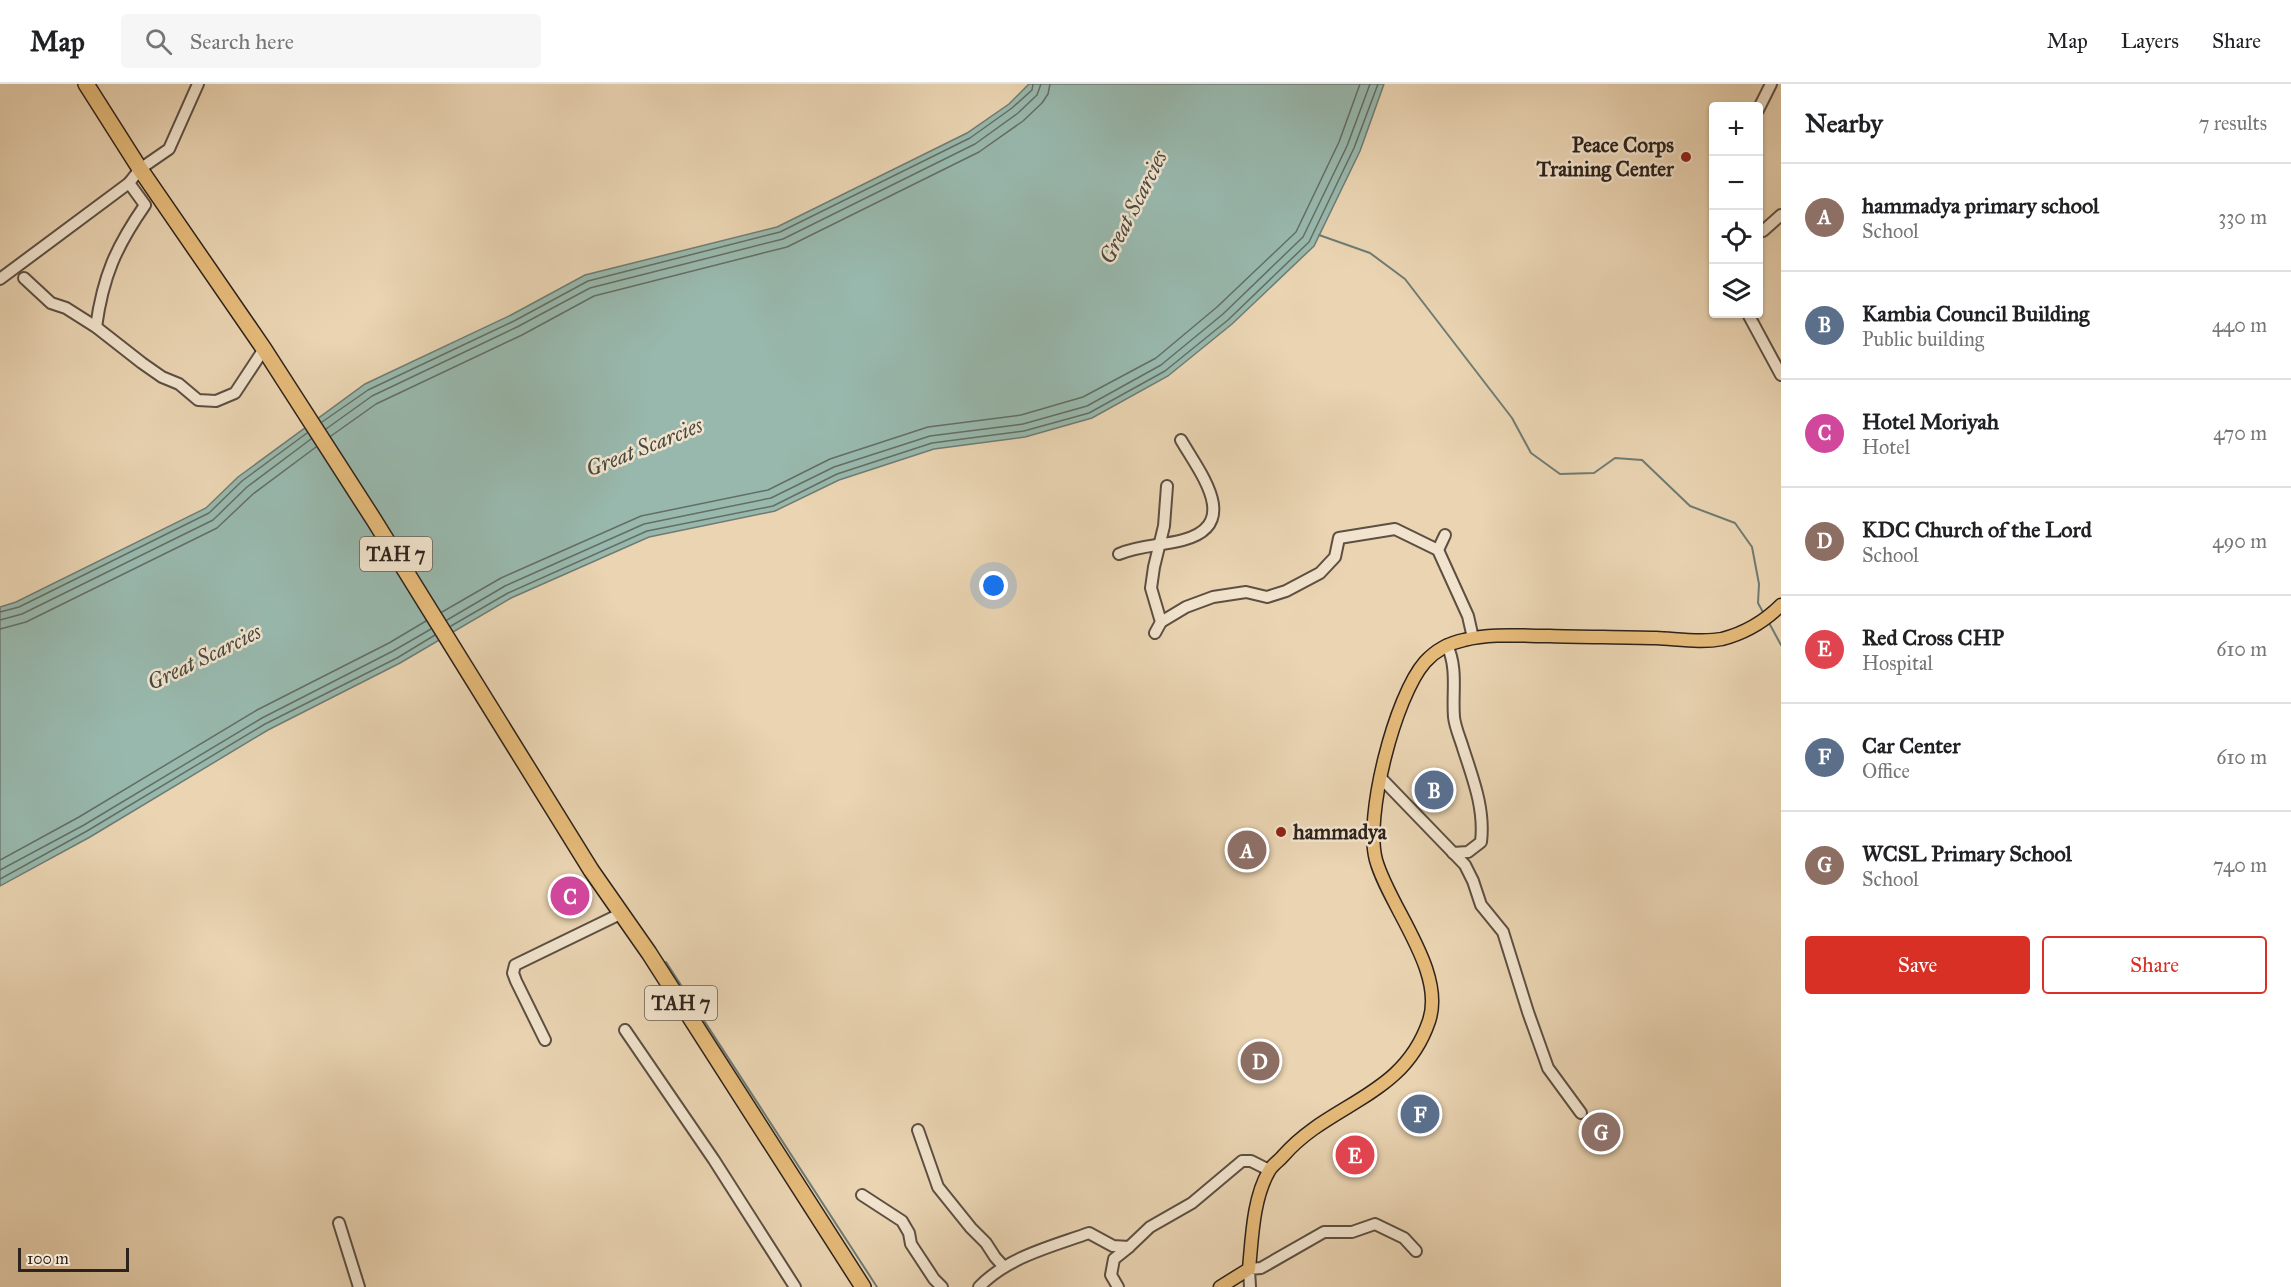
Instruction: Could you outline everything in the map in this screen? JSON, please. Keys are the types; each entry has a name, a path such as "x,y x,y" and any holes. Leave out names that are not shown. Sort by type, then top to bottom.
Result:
{"highway":[{"name":"TAH 7","path":"86,84 140,169 264,349 381,530 573,842 620,914 649,953 863,1287"}],"main road":[{"path":"1220,1287 1249,1269 1255,1209 1269,1170 1292,1145 1341,1110 1396,1076 1416,1048 1428,1024 1432,1008 1421,956 1376,861 1372,836 1374,807 1380,777 1396,723 1415,676 1426,660 1447,645 1473,638 1525,636 1714,641 1740,634 1758,624 1779,607"}],"street":[{"path":"0,279 129,183 140,169 169,149 198,84"},
{"path":"1762,102 1771,84"},
{"path":"96,327 100,295 116,251 145,205 129,183"},
{"path":"1763,231 1781,215"},
{"path":"24,278 51,303 66,308 96,327 142,363 162,377 179,384 198,400 216,401 235,393 264,349"},
{"path":"1750,318 1781,375"},
{"path":"1119,554 1134,548 1181,541 1209,527 1212,518 1212,493 1181,440"},
{"path":"1161,622 1151,588 1161,543 1167,486"},
{"path":"1155,633 1161,622 1186,607 1213,597 1246,592 1267,597 1286,591 1320,573 1335,557 1339,538 1395,529 1438,550 1468,616 1473,638"},
{"path":"1438,550 1445,535"},
{"path":"1447,645 1452,656 1455,675 1454,719 1479,798 1483,827 1481,842 1468,852 1453,853"},
{"path":"1380,777 1453,853 1469,873 1481,905 1503,932 1548,1068 1581,1113"},
{"path":"545,1040 516,981 513,973 515,965 620,914"},
{"path":"625,1030 714,1160 795,1287"},
{"path":"918,1130 938,1187 1004,1267"},
{"path":"1118,1287 1112,1275 1114,1259 1150,1227 1192,1203 1242,1161 1251,1161 1269,1170"},
{"path":"862,1195 902,1221 909,1233 911,1244 934,1279 942,1287"},
{"path":"339,1223 359,1287"},
{"path":"1250,1287 1249,1269 1261,1268 1324,1232 1352,1232 1375,1224 1404,1238 1416,1251"},
{"path":"979,1287 991,1275 1031,1253 1089,1233 1113,1246 1129,1247"}],"water":[{"name":"Great Scarcies","path":"1029,84 1384,84 1360,151 1314,246 1232,324 1168,376 1092,418 1025,437 934,449 839,480 775,511 649,537 511,598 400,663 268,730 90,837 0,886 0,607 16,602 206,508 238,477 365,384 511,315 585,275 777,227 967,133 1009,104"}],"waterway":[{"path":"1319,235 1370,253 1405,279 1512,418 1531,453 1560,474 1594,473 1615,458 1642,460 1690,506 1735,523 1752,547 1759,584 1758,603 1764,614"},
{"path":"1768,621 1781,645"},
{"path":"666,962 877,1287"}],"place":[{"name":"Peace Corps Training Center","path":"1686,157"},
{"name":"Kambia Council Building","path":"1434,790"},
{"name":"hammadya","path":"1281,832"},
{"name":"hammadya primary school","path":"1247,850"},
{"name":"Hotel Moriyah","path":"570,896"},
{"name":"KDC Church of the Lord","path":"1260,1061"},
{"name":"Car Center","path":"1420,1114"},
{"name":"WCSL Primary School","path":"1601,1132"},
{"name":"Red Cross CHP","path":"1355,1155"}]}
